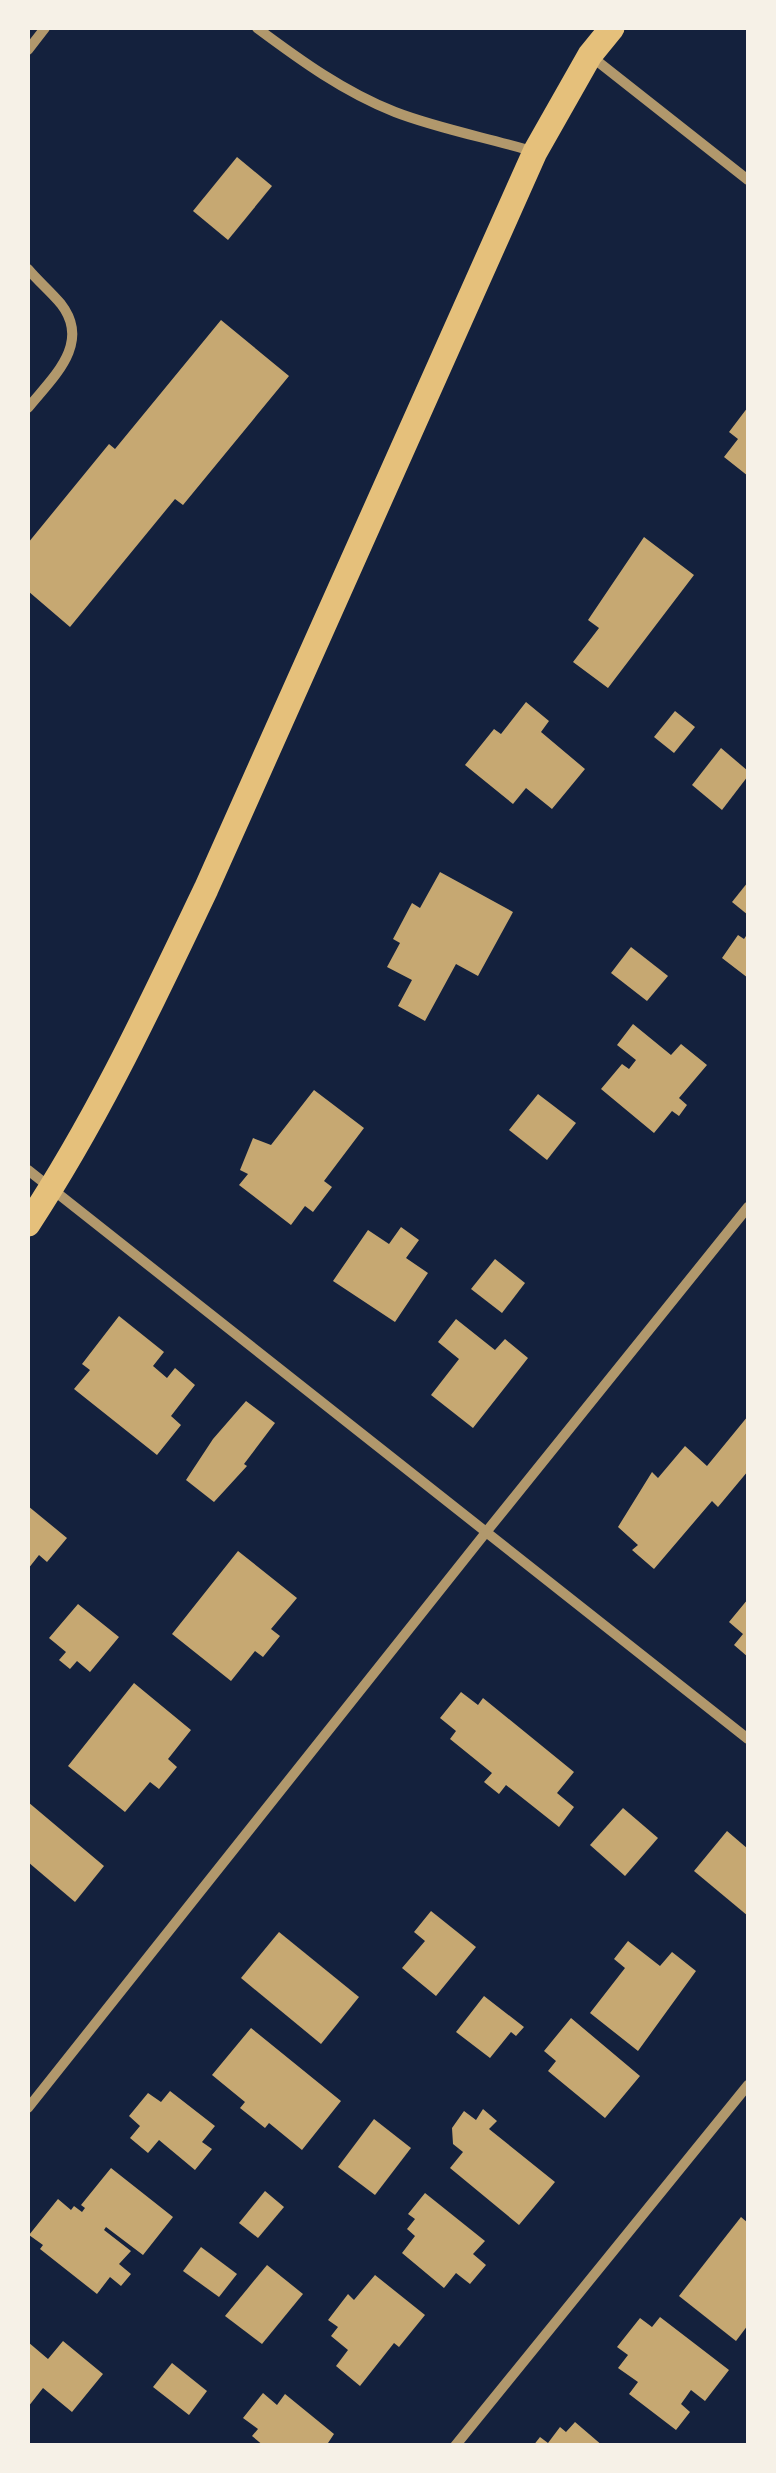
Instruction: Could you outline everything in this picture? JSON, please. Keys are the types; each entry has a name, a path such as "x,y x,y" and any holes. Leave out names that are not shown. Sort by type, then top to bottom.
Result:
{"main road":[{"path":"28,1224 92,1120 206,889 535,152 590,55 612,28"}],"street":[{"path":"28,50 45,28"},
{"path":"257,28 352,92 396,112 535,152"},
{"path":"590,55 748,180"},
{"path":"28,270 63,306 71,321 73,342 66,359 28,408"},
{"path":"28,1170 748,1739"},
{"path":"28,2108 748,1208"},
{"path":"456,2446 748,2085"}],"building":[{"path":"237,157 272,186 228,240 193,211"},
{"path":"221,320 289,376 183,505 175,499 70,627 28,591 28,543 109,444 115,449"},
{"path":"748,407 748,476 724,457 738,439 729,432"},
{"path":"644,537 694,575 608,688 573,662 599,628 588,620"},
{"path":"526,702 549,721 541,732 585,769 552,809 526,788 513,804 465,765 494,729 501,734"},
{"path":"675,711 695,727 674,753 654,737"},
{"path":"721,748 748,771 722,810 692,785"},
{"path":"440,872 513,912 478,976 456,964 425,1021 398,1006 412,980 387,967 400,943 393,939 412,903 420,908"},
{"path":"748,882 748,915 732,902"},
{"path":"748,933 748,978 722,958 738,935 744,939"},
{"path":"631,947 668,976 647,1001 611,973"},
{"path":"633,1024 671,1055 681,1044 707,1065 679,1098 687,1105 679,1116 672,1111 654,1133 601,1089 622,1064 629,1069 636,1060 617,1045"},
{"path":"314,1090 364,1128 324,1181 332,1187 313,1212 305,1206 291,1225 239,1185 248,1174 240,1170 253,1138 271,1145"},
{"path":"538,1094 576,1123 547,1160 509,1130"},
{"path":"401,1227 419,1240 406,1258 428,1273 395,1322 333,1281 368,1230 389,1244"},
{"path":"495,1259 525,1283 502,1313 471,1289"},
{"path":"119,1316 164,1352 153,1366 167,1378 175,1368 195,1385 171,1416 181,1425 157,1455 74,1389 90,1370 82,1364"},
{"path":"456,1319 495,1350 505,1339 528,1358 473,1428 431,1395 459,1359 438,1342"},
{"path":"246,1401 275,1423 244,1464 247,1466 214,1502 186,1480 213,1439"},
{"path":"748,1416 748,1471 718,1507 712,1501 654,1569 632,1550 638,1545 618,1527 652,1472 658,1478 685,1446 707,1466"},
{"path":"28,1506 67,1538 47,1562 39,1555 28,1569"},
{"path":"238,1551 297,1598 271,1629 280,1636 263,1657 255,1651 231,1681 172,1634"},
{"path":"748,1599 748,1657 734,1645 743,1634 729,1622"},
{"path":"78,1604 119,1637 90,1672 77,1661 70,1669 59,1660 66,1652 49,1638"},
{"path":"134,1683 191,1730 168,1759 177,1767 159,1789 150,1782 125,1812 68,1766"},
{"path":"461,1692 478,1705 483,1698 574,1772 557,1793 574,1807 559,1827 506,1785 499,1794 484,1782 492,1773 450,1739 456,1731 440,1718"},
{"path":"28,1802 104,1866 75,1902 28,1862"},
{"path":"623,1808 658,1838 625,1876 590,1845"},
{"path":"727,1831 748,1849 748,1916 694,1871"},
{"path":"431,1911 476,1947 436,1996 402,1968 425,1941 414,1932"},
{"path":"279,1932 359,1997 321,2044 241,1978"},
{"path":"628,1941 660,1966 672,1952 696,1971 638,2051 590,2013 625,1968 614,1959"},
{"path":"484,1996 524,2027 516,2036 511,2032 490,2058 456,2032"},
{"path":"571,2018 640,2076 605,2118 548,2071 556,2061 544,2051"},
{"path":"251,2028 341,2101 302,2150 269,2123 265,2128 240,2108 245,2102 212,2075"},
{"path":"170,2091 215,2126 202,2142 212,2149 195,2170 159,2140 148,2153 130,2138 140,2126 129,2116 148,2093 161,2102"},
{"path":"483,2109 497,2121 489,2129 555,2182 519,2225 450,2168 463,2152 453,2144 452,2128 464,2111 476,2120"},
{"path":"374,2119 411,2148 375,2195 338,2167"},
{"path":"111,2168 173,2217 143,2255 106,2227 104,2230 131,2251 119,2264 131,2274 121,2286 110,2277 97,2294 40,2249 43,2245 29,2235 58,2199 71,2210 74,2206 82,2212 85,2208 81,2205"},
{"path":"265,2191 284,2207 258,2238 239,2223"},
{"path":"425,2193 485,2241 473,2254 486,2265 470,2284 456,2273 444,2288 402,2253 415,2236 407,2229 415,2219 408,2214"},
{"path":"741,2217 748,2223 748,2325 736,2341 679,2296"},
{"path":"201,2247 237,2274 219,2297 183,2271"},
{"path":"267,2265 303,2294 262,2344 225,2316"},
{"path":"375,2275 425,2315 399,2347 394,2343 360,2386 336,2366 348,2350 331,2336 338,2327 328,2320 348,2294 354,2300"},
{"path":"660,2317 729,2370 705,2401 691,2390 681,2404 690,2412 676,2430 629,2394 638,2382 618,2368 628,2355 617,2347 640,2318 652,2327"},
{"path":"63,2341 103,2374 72,2412 43,2388 28,2407 28,2342 48,2359"},
{"path":"172,2363 207,2391 189,2415 153,2387"},
{"path":"263,2393 277,2405 285,2394 334,2434 326,2446 264,2446 252,2436 258,2429 243,2418"},
{"path":"575,2422 603,2446 533,2446 540,2437 548,2443 560,2427 566,2432"}]}
